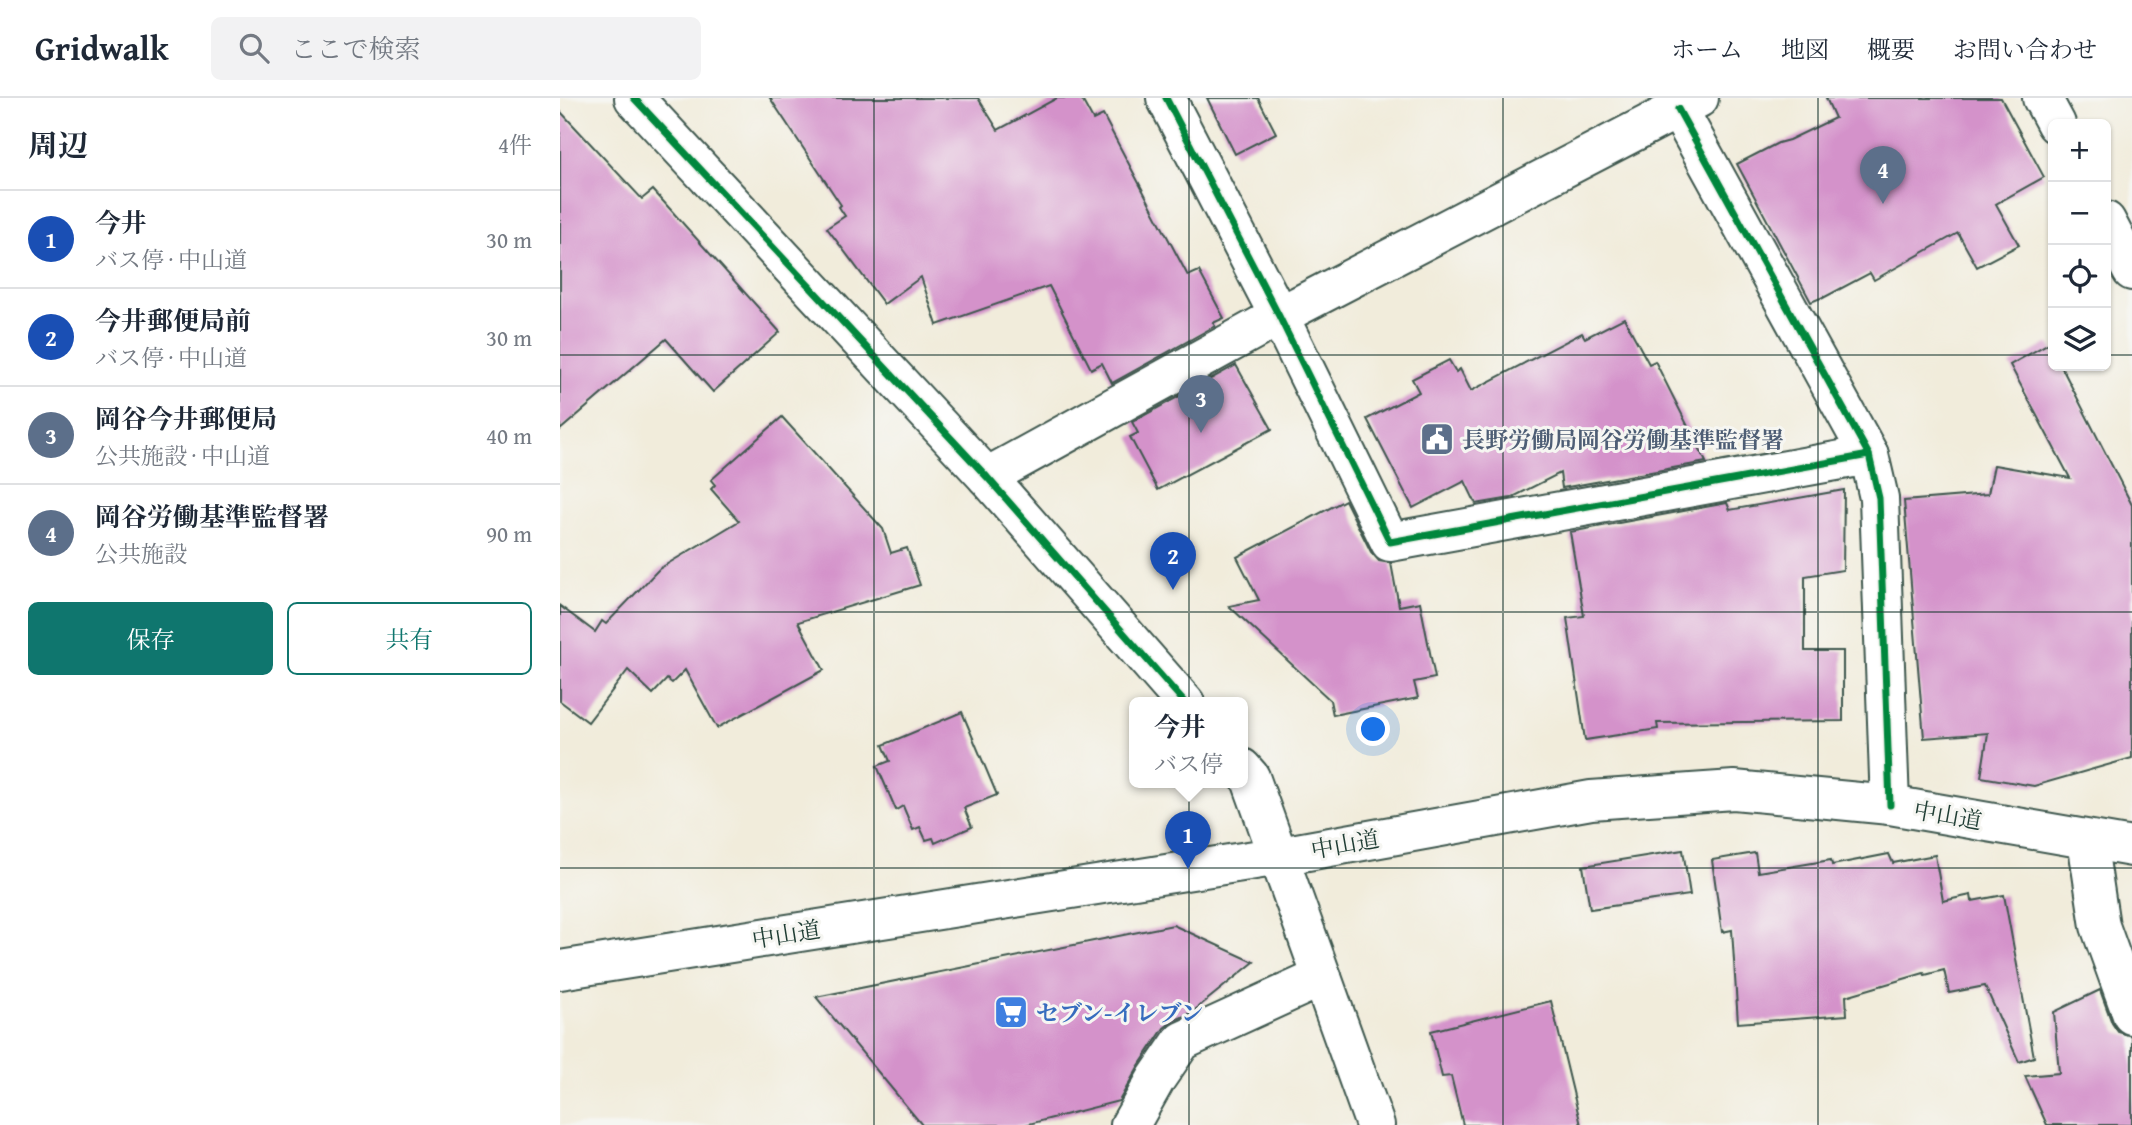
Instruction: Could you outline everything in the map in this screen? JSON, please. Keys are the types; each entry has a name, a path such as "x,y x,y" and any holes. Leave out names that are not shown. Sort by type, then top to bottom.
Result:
{"main road":[{"path":"634,98 987,477 1180,697"},
{"path":"1166,98 1279,316 1390,542 1869,455"},
{"path":"2042,98 2053,119"},
{"path":"987,477 1279,316 1688,103 1869,455 1879,498 1890,805"},
{"path":"2111,231 2132,271"},
{"path":"1248,774 1280,856 1375,1125"},
{"name":"中山道","path":"560,970 1280,856 1591,800 1734,790 1890,805 2132,847"},
{"path":"2087,839 2100,926 2132,1015"},
{"path":"1130,1125 1156,1079 1182,1041 1322,977"}],"building":[{"path":"770,98 978,98 998,130 1057,98 1081,98 1093,120 1103,115 1188,276 1199,271 1224,318 1213,323 1215,326 1112,383 1102,363 1091,369 1049,286 937,325 921,277 884,304 827,228 845,216 839,207 841,205"},
{"path":"1207,98 1258,98 1276,133 1235,154"},
{"path":"1826,98 2001,98 2044,177 1996,204 2019,245 1977,267 1958,233 1874,280 1870,273 1811,302 1737,164 1835,118"},
{"path":"560,111 642,199 653,190 780,332 713,392 666,339 560,430"},
{"path":"1624,318 1649,364 1655,361 1706,462 1562,488 1560,473 1511,498 1476,504 1465,481 1413,508 1367,419 1419,392 1412,379 1449,360 1456,372 1460,369 1471,391 1582,333 1585,338"},
{"path":"2048,344 2048,371 2064,371 2132,505 2132,758 2034,786 1981,777 1988,733 1924,738 1904,501 1988,494 1994,465 2070,478 2010,365"},
{"path":"1236,365 1272,429 1158,490 1130,437 1138,433 1132,422"},
{"path":"782,417 883,529 891,553 907,548 920,585 798,622 824,670 717,728 685,670 672,683 667,679 653,694 628,670 588,722 560,701 560,606 595,632 602,621 606,624 659,569 739,521 711,489 715,485 711,480"},
{"path":"1844,490 1843,570 1805,576 1805,651 1843,651 1843,721 1657,723 1658,729 1585,740 1567,618 1584,616 1570,532 1727,503 1730,510"},
{"path":"1345,500 1371,552 1379,561 1391,563 1399,606 1420,602 1435,678 1414,682 1418,698 1333,715 1330,700 1229,606 1259,600 1237,557"},
{"path":"962,712 997,795 964,808 972,827 935,843 933,838 926,840 920,827 913,830 903,806 896,810 877,766 890,761 883,745"},
{"path":"1683,850 1690,895 1590,909 1583,866"},
{"path":"1755,853 1758,872 1831,860 1832,865 1889,854 1893,863 1935,855 1943,901 1971,895 1972,901 2004,895 2034,1057 2019,1062 1985,986 1949,993 1944,970 1925,975 1924,973 1846,996 1847,1015 1738,1023 1732,930 1722,932 1712,860"},
{"name":"セブン-イレブン","path":"1173,925 1254,962 1191,1013 1164,1028 1119,1101 1025,1125 922,1125 816,997"},
{"path":"2100,990 2118,1032 2132,1036 2132,1125 2047,1125 2025,1076 2059,1073 2054,1012"},
{"path":"1551,1001 1581,1125 1463,1125 1451,1076 1442,1077 1431,1031"}],"cycle path":[{"path":"634,98 987,477 1180,697"},
{"path":"1166,98 1279,316 1390,542 1869,455"},
{"path":"1678,109 1869,455 1879,498 1890,805"}],"place":[{"name":"岡谷労働基準監督署","path":"1883,204"},
{"name":"岡谷今井郵便局","path":"1201,433"},
{"name":"長野労働局岡谷労働基準監督署","path":"1437,439"},
{"name":"今井郵便局前","path":"1173,590"},
{"name":"今井","path":"1188,869"},
{"name":"セブン-イレブン","path":"1011,1012"}]}
